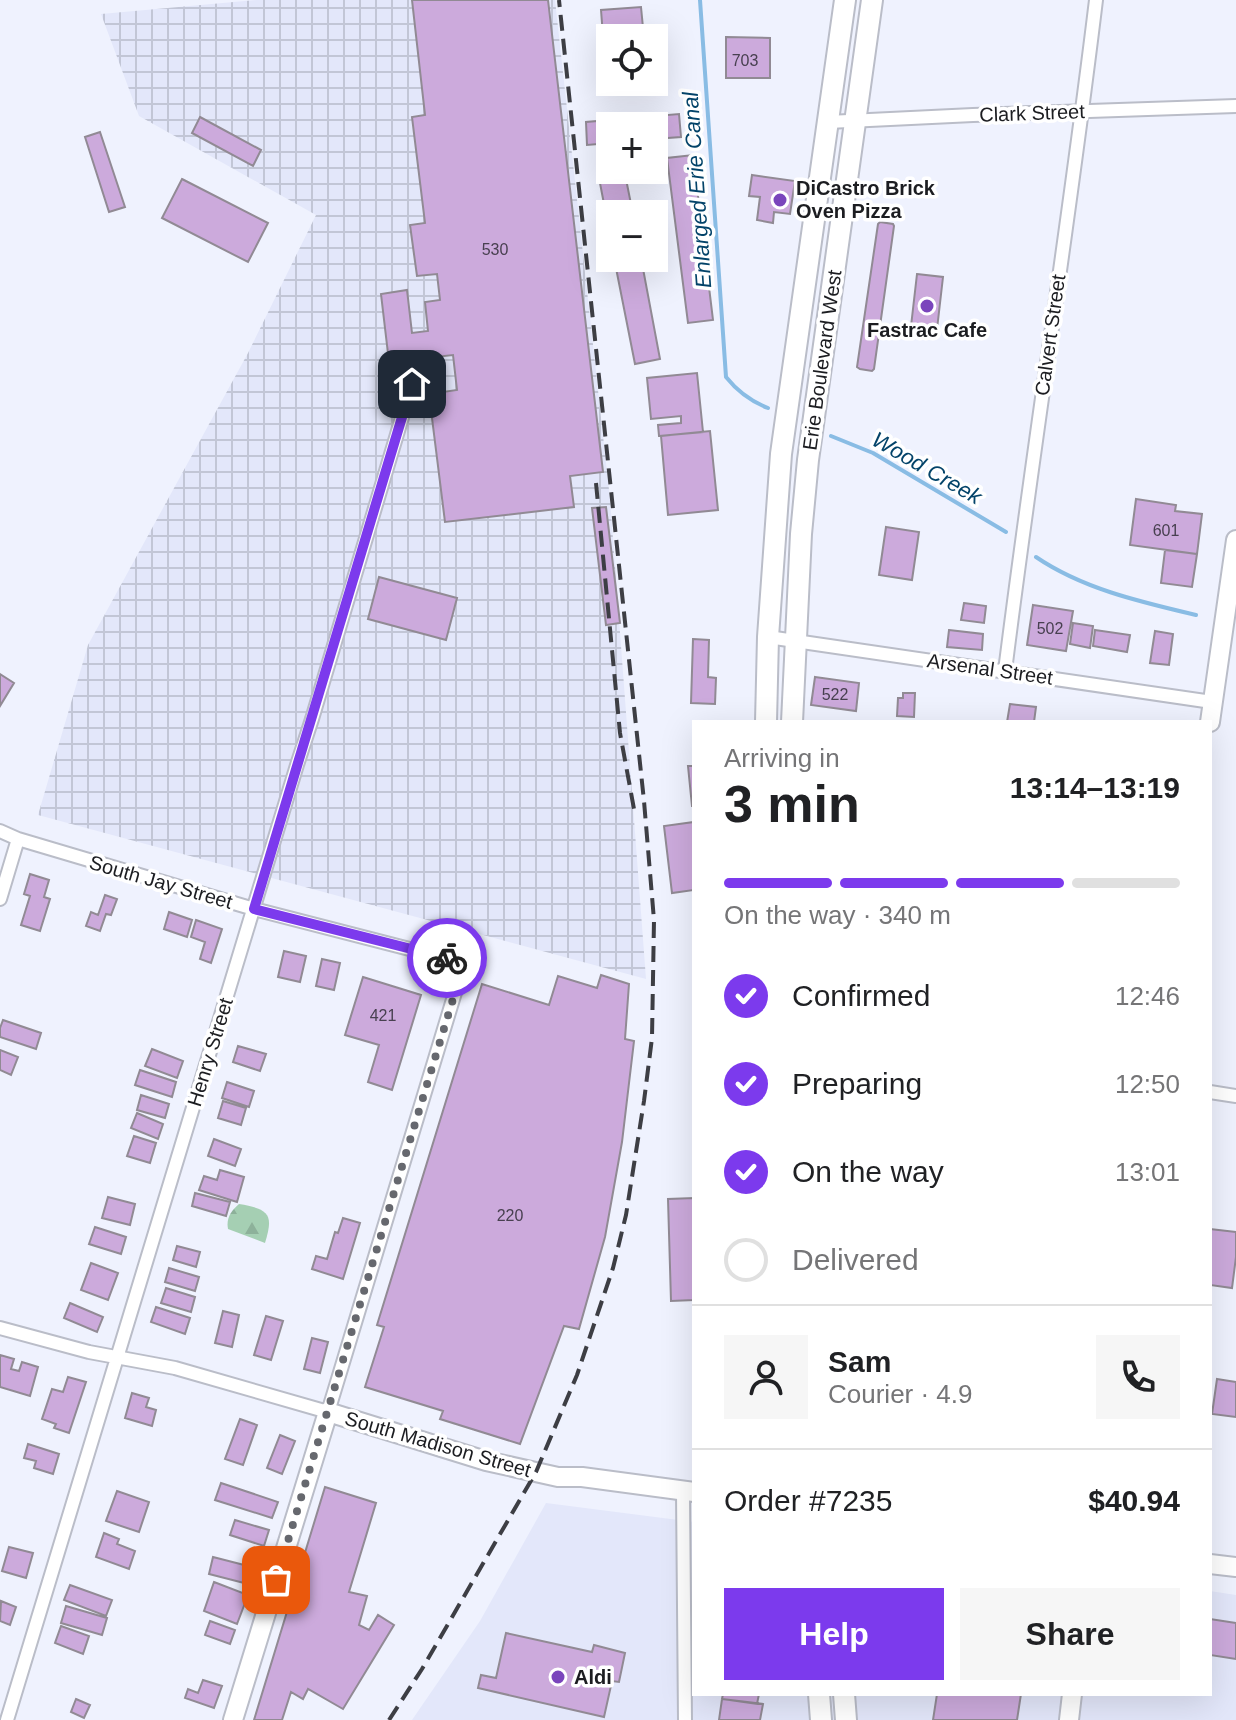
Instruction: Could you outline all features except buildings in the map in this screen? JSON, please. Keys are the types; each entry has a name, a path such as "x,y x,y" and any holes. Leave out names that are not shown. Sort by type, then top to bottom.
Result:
{"main road":[{"name":"Erie Boulevard West","path":"766,720 768,637 781,454 845,0"},
{"name":"Erie Boulevard West","path":"792,720 801,534 808,460 872,0"},
{"path":"819,1696 821,1720"},
{"path":"844,1696 846,1720"}],"street":[{"name":"Calvert Street","path":"1005,671 1096,0"},
{"name":"Clark Street","path":"828,122 1236,106"},
{"name":"Henry Street","path":"7,1720 412,384"},
{"path":"1210,720 1236,540"},
{"name":"Arsenal Street","path":"768,637 1212,702"},
{"name":"South Jay Street","path":"0,831 254,909 464,963 328,1412"},
{"path":"0,899 18,839"},
{"path":"1212,1092 1236,1096"},
{"name":"South Madison Street","path":"0,1328 89,1352 175,1368 486,1461 558,1477 582,1477 689,1491"},
{"path":"233,1720 328,1412"},
{"path":"685,1720 689,1491"},
{"path":"1212,1564 1236,1567"},
{"path":"1069,1720 1072,1696"}],"shaded area":[{"path":"256,0 555,0 610,499 646,979 38,815 88,645 248,353 316,215 139,116 101,14"},
{"path":"546,1503 692,1522 692,1696 1212,1696 1212,1591 1236,1595 1236,1720 412,1720 480,1621"}],"green space":[{"path":"239,1204 267,1214 269,1225 265,1243 228,1229 230,1215"}],"waterway":[{"name":"Enlarged Erie Canal","path":"700,0 726,377 745,396 768,408"},
{"name":"Wood Creek","path":"831,436 873,453 1006,532"},
{"name":"Wood Creek","path":"1036,557 1093,586 1196,615"}],"railway":[{"path":"389,1720 536,1472 577,1375 613,1268 626,1215 652,1038 654,920 644,801 559,0"},
{"path":"596,483 620,733 634,809"}],"way so far":[{"path":"276,1580 464,963 447,958"}],"place":[{"name":"DiCastro Brick Oven Pizza","path":"780,200"},
{"name":"Fastrac Cafe","path":"927,306"},
{"name":"Aldi","path":"558,1677"}],"route":[{"path":"412,384 254,909 447,958"}]}
